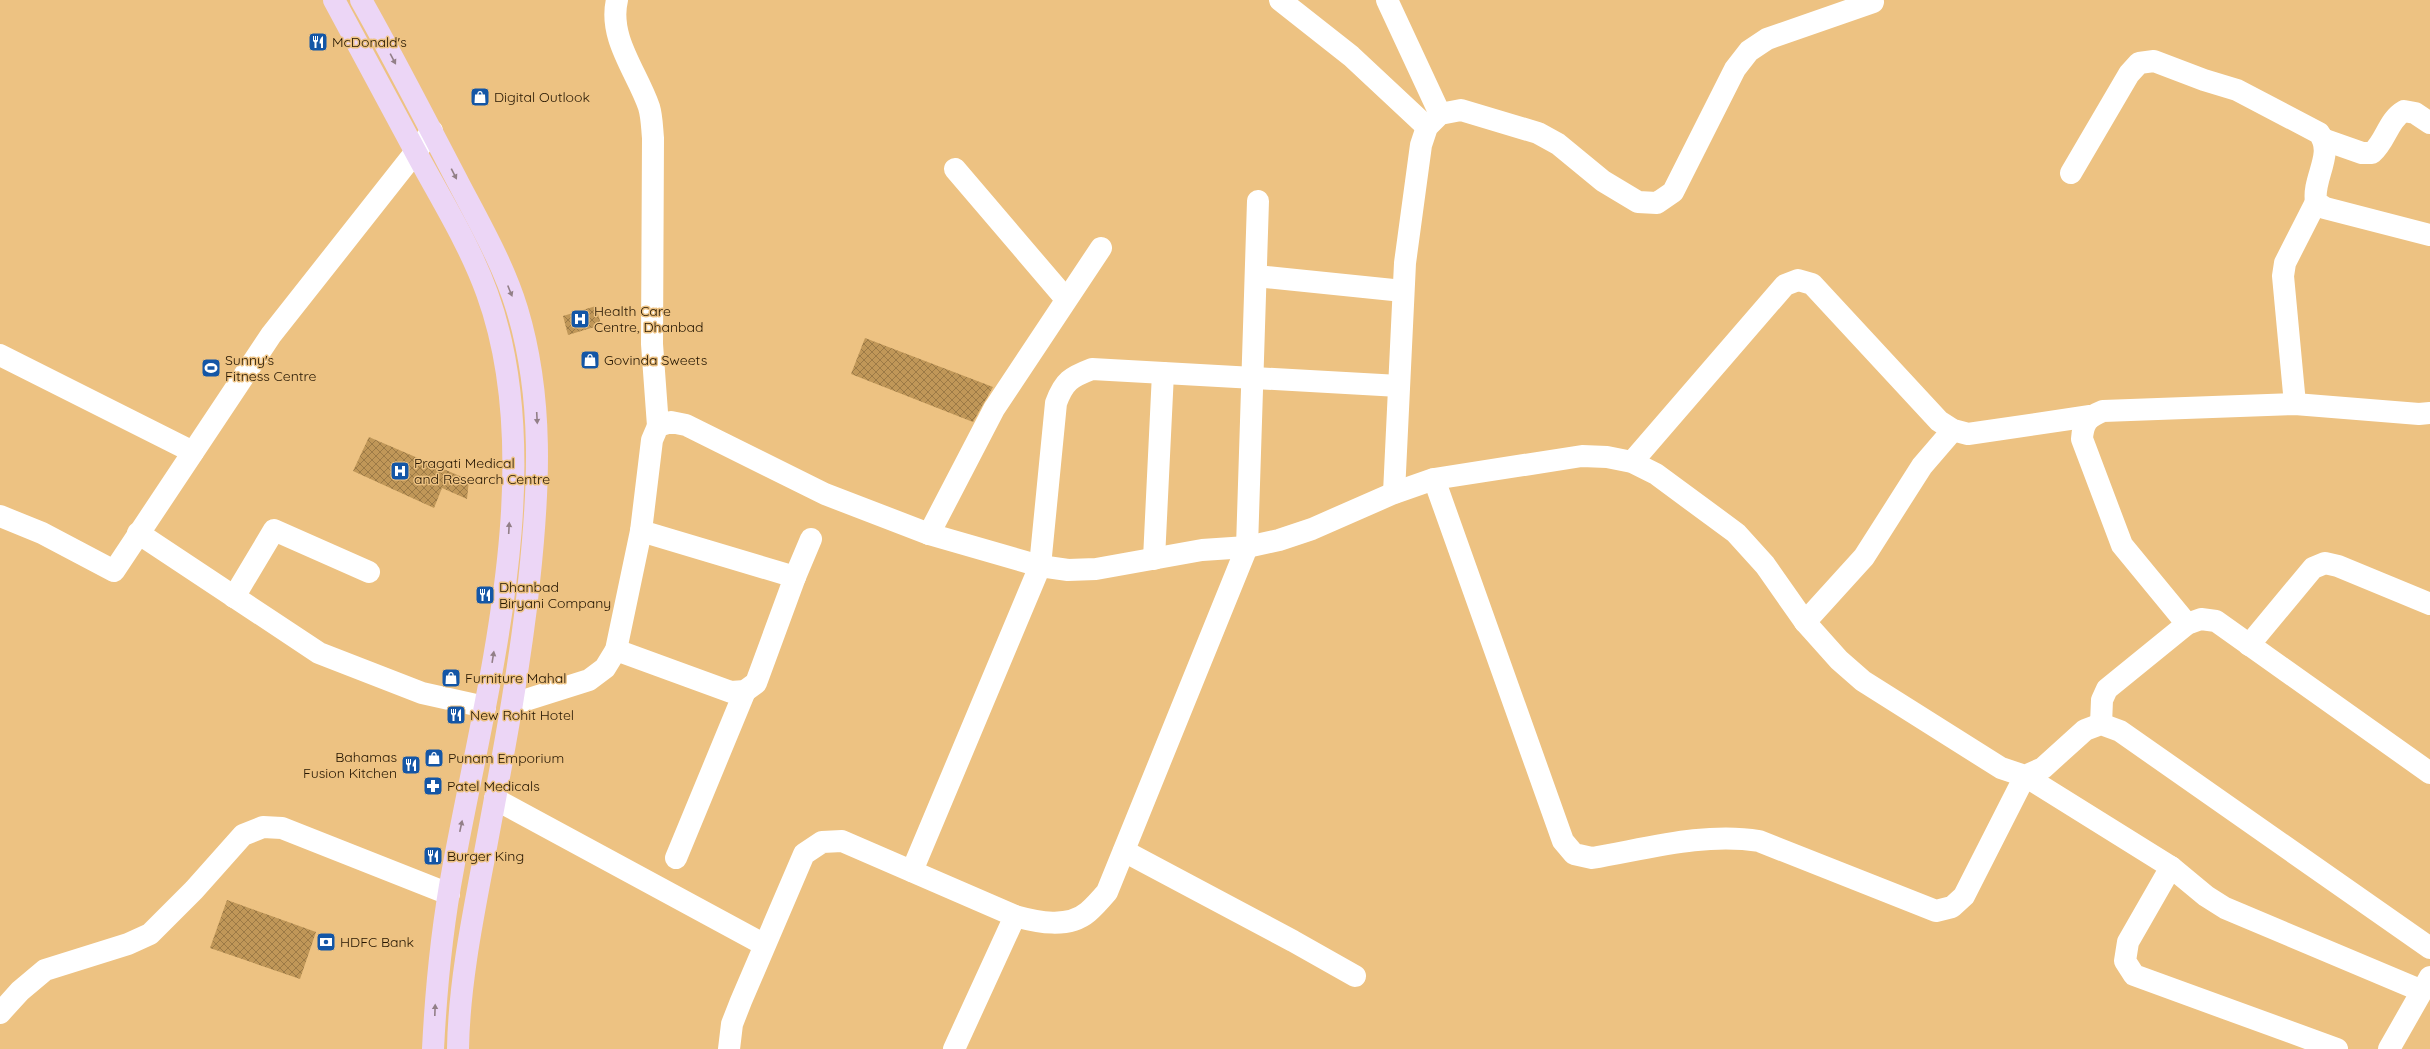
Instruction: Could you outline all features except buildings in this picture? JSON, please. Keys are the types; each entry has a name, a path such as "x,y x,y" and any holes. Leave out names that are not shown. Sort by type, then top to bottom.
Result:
{"highway":[{"path":"334,0 465,242 487,294 504,361 511,408 513,467 509,540 499,621 485,707 449,894 435,1000 433,1049"},
{"path":"361,0 432,131 496,258 517,308 529,361 536,412 536,499 527,600 513,704 467,965 458,1049"}],"street":[{"path":"1280,0 1434,120"},
{"path":"1387,0 1434,120"},
{"path":"1394,493 1403,291 1421,145 1434,120 1461,110 1538,133 1558,144 1603,181 1638,202 1657,203 1674,192 1735,69 1749,51 1767,39 1873,2"},
{"path":"513,704 589,680 605,668 616,650 641,531 652,440 658,426 652,344 653,138 649,108 615,28 611,4"},
{"path":"2071,173 2129,74 2139,63 2154,61 2204,80 2237,90 2319,133 2325,140 2362,153 2372,154 2380,147 2396,115 2404,111 2414,113 2430,123"},
{"path":"0,516 42,533 114,571 271,335 432,131"},
{"path":"2295,404 2283,276 2285,263 2316,202 2314,192 2326,150 2325,140"},
{"path":"955,169 1066,299"},
{"path":"729,1049 732,1024 764,944 804,854 822,842 842,841 912,870 1015,916 1036,922 1060,923 1086,914 1107,892 1247,547 1258,201"},
{"path":"2316,202 2325,208 2430,235"},
{"path":"929,534 994,409 1101,248"},
{"path":"1256,276 1403,291"},
{"path":"1632,462 1785,285 1798,280 1812,284 1939,421 1953,430 1968,434 2090,416 2103,411 2295,404 2419,414 2430,413"},
{"path":"0,355 193,452"},
{"path":"912,870 1040,566 1056,403 1062,387 1074,375 1092,369 1399,386"},
{"path":"1154,559 1163,373"},
{"path":"2090,416 2083,426 2082,439 2116,531 2130,556 2187,624"},
{"path":"658,426 671,422 686,425 825,494 929,534 1040,566 1068,570 1096,569 1202,550 1247,547 1279,540 1312,529 1394,493 1434,479 1582,456 1607,457 1632,462 1656,474 1736,533 1765,565 1805,622 1839,660 1863,681 2001,768 2024,776 2171,867 2206,896 2225,908 2426,984 2389,1049"},
{"path":"1805,622 1859,563 1922,466 1953,430"},
{"path":"1434,479 1563,841 1574,854 1592,858 1715,838 1759,841 1936,911 1952,907 1964,896 2024,776 2043,768 2085,730 2101,724 2120,731 2430,948"},
{"path":"234,597 274,530 369,572"},
{"path":"641,531 794,577"},
{"path":"138,533 319,653 422,693 485,707"},
{"path":"676,858 745,692 756,683 794,577 811,539"},
{"path":"2249,645 2312,568 2325,563 2338,566 2430,604"},
{"path":"2101,724 2102,700 2107,689 2187,624 2200,619 2216,622 2430,773"},
{"path":"616,650 731,692 745,692"},
{"path":"495,800 764,944"},
{"path":"0,1013 20,991 45,970 128,944 150,934 194,890 244,835 263,827 282,828 449,894"},
{"path":"1124,851 1293,940 1355,976"},
{"path":"2171,867 2128,942 2125,961 2134,975 2337,1049"},
{"path":"954,1049 1015,916"}],"place":[{"name":"McDonald's","path":"318,42"},
{"name":"Digital Outlook","path":"480,97"},
{"name":"Health Care Centre, Dhanbad","path":"580,319"},
{"name":"Govinda Sweets","path":"590,360"},
{"name":"Sunny's Fitness Centre","path":"211,368"},
{"name":"Pragati Medical and Research Centre","path":"400,471"},
{"name":"Dhanbad Biryani Company","path":"485,595"},
{"name":"Furniture Mahal","path":"451,678"},
{"name":"New Rohit Hotel","path":"456,715"},
{"name":"Punam Emporium","path":"434,758"},
{"name":"Bahamas Fusion Kitchen","path":"411,765"},
{"name":"Patel Medicals","path":"433,786"},
{"name":"Burger King","path":"433,856"},
{"name":"HDFC Bank","path":"326,942"}]}
